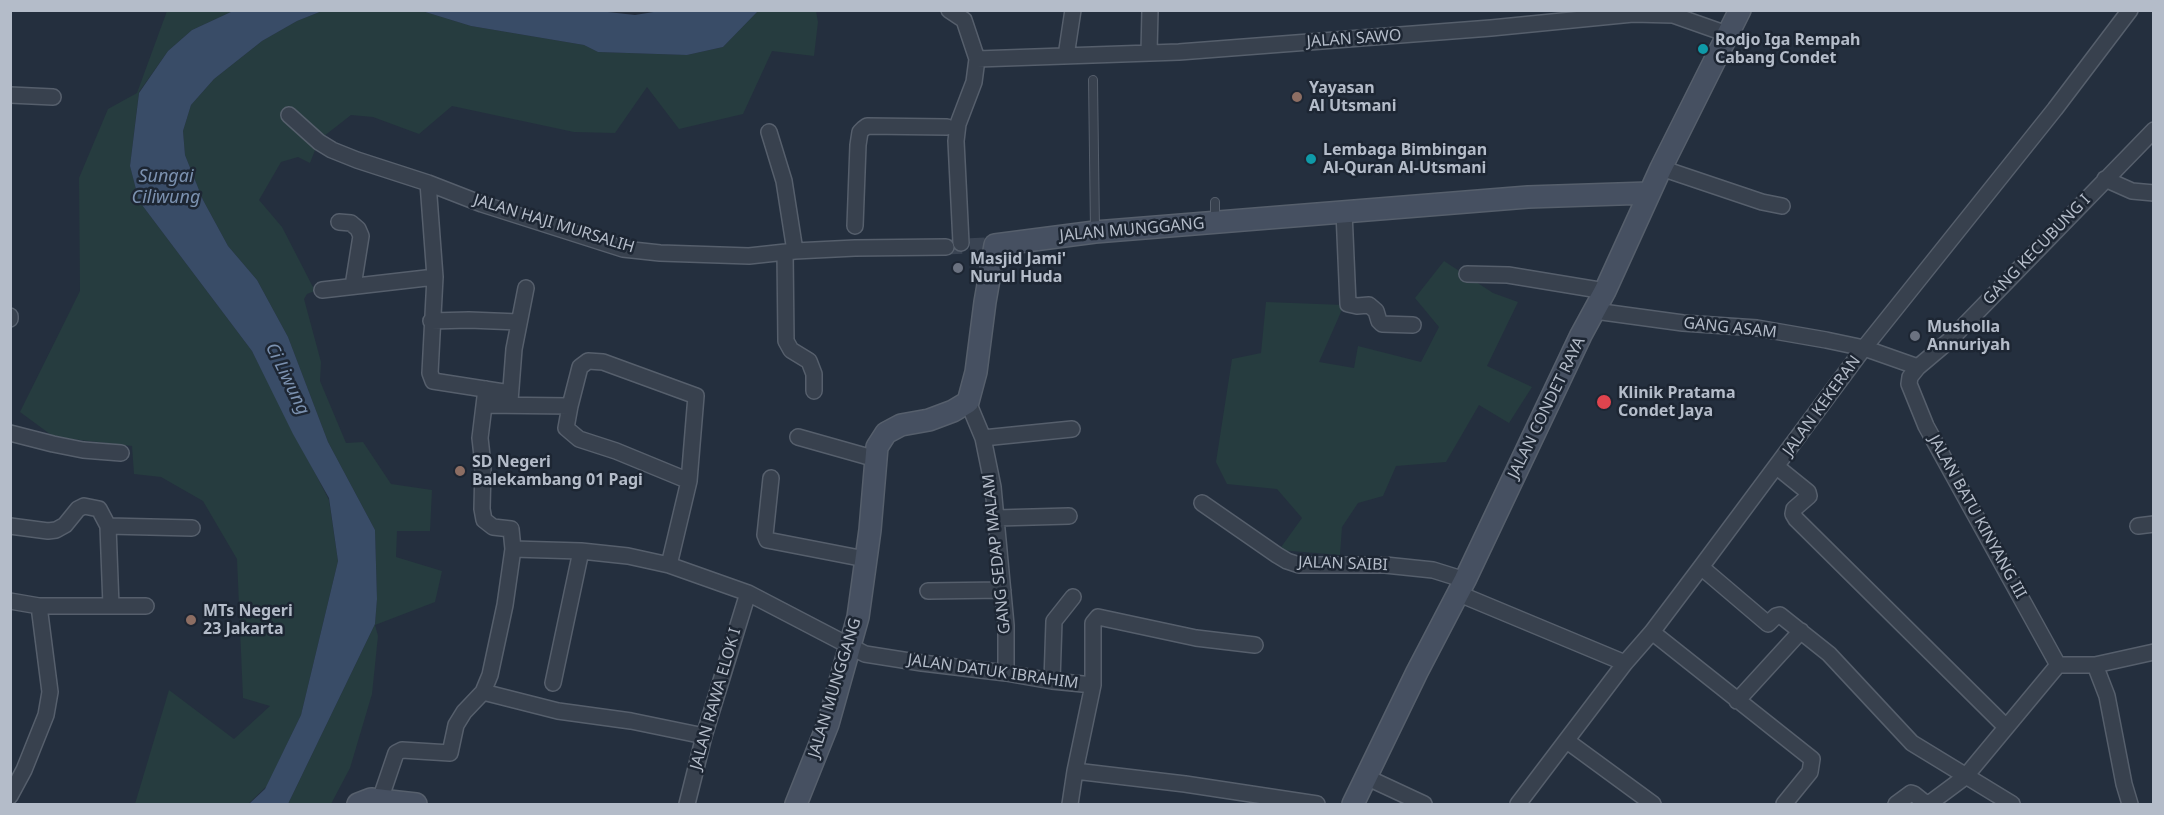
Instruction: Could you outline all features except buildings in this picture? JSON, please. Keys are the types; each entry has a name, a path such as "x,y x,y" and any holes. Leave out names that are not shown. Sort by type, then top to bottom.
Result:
{"street":[{"path":"949,10 964,20 977,59"},
{"path":"1066,56 1073,10"},
{"path":"1149,53 1150,10"},
{"name":"JALAN CONDET RAYA","path":"1353,804 1461,587 1563,373 1605,291 1661,168 1740,10"},
{"name":"JALAN KEKERAN","path":"1518,804 1625,663 1652,632 1864,348 2055,109 2130,10"},
{"name":"JALAN SAWO","path":"977,59 1149,53 1491,28 1633,14 1673,15 1727,34"},
{"name":"JALAN HAJI MURSALIH","path":"290,115 319,142 332,150 482,204 623,249 749,256 790,251 855,236 954,245 958,124 974,82 977,59"},
{"path":"10,95 52,97"},
{"path":"855,236 860,132 867,126 947,127"},
{"name":"GANG KECUBUNG I","path":"1918,367 1950,340 2154,130"},
{"path":"769,132 784,181 790,251 786,341 791,350 809,361 814,374 814,391"},
{"path":"1661,168 1762,202 1782,206"},
{"path":"2105,179 2132,191 2154,193"},
{"path":"428,183 435,277 431,321 430,373 432,381 485,397 570,406"},
{"name":"JALAN MUNGGANG","path":"796,804 828,724 858,617 878,447 886,433 902,425 929,420 953,411 968,402 976,372 991,245 1095,232 1215,212 1344,212 1528,197 1649,194"},
{"path":"1344,212 1348,304 1369,305 1376,311 1382,324 1413,325"},
{"path":"339,222 351,223 358,229 361,236 352,286"},
{"path":"1467,274 1508,275 1605,291"},
{"path":"322,290 435,277"},
{"path":"510,399 519,322 526,288"},
{"name":"GANG ASAM","path":"1594,311 1683,323 1757,328 1864,348 1918,367"},
{"path":"431,321 519,322"},
{"path":"669,565 689,481 696,396 603,362 588,362 580,367 566,428 579,439 616,451 689,481"},
{"name":"JALAN BATU KINYANG III","path":"1918,367 1910,377 1909,384 1926,426 2058,665"},
{"path":"380,800 396,753 402,750 450,753 456,725 464,712 483,692 490,675 513,549 511,529 493,527 484,520 480,438 485,397"},
{"name":"GANG SEDAP MALAM","path":"968,402 983,438 997,518 1003,590 1006,673"},
{"path":"983,438 1072,429"},
{"path":"10,433 83,450 121,453"},
{"path":"798,437 876,459"},
{"path":"1777,466 1808,492 1809,496 1794,509 1793,514 1796,519 2006,727"},
{"path":"771,478 765,535 767,540 865,559"},
{"name":"JALAN SAIBI","path":"1202,503 1287,561 1299,565 1385,565 1433,570 1461,587 1625,663"},
{"path":"10,526 56,530 64,525 78,508 84,506 99,509 108,526 111,606"},
{"path":"997,518 1069,516"},
{"path":"108,526 192,528"},
{"name":"JALAN DATUK IBRAHIM","path":"513,549 581,550 628,556 669,565 747,593 865,654 1093,685 1070,804"},
{"path":"554,682 581,550"},
{"path":"1701,567 1768,624 1780,615 1829,654 1912,742 1965,777 2012,804"},
{"path":"928,591 1003,590"},
{"name":"JALAN RAWA ELOK I","path":"687,804 704,736 747,593"},
{"path":"1052,681 1054,621 1073,597"},
{"path":"10,601 39,606 146,606"},
{"path":"10,796 24,770 46,715 50,692 39,606"},
{"path":"1093,685 1093,623 1098,617 1196,638 1255,645"},
{"path":"1737,701 1801,631"},
{"path":"1652,632 1812,759 1810,772 1784,804"},
{"path":"1896,804 1911,793 1924,802 1930,803 1965,777 2058,665 2096,665 2154,652"},
{"path":"2096,665 2108,696 2124,784 2130,804"},
{"path":"483,692 558,711 631,721 704,736"},
{"path":"1567,741 1653,804"},
{"path":"1075,771 1218,788 1317,804"},
{"path":"1366,777 1424,804"},
{"path":"358,804 371,799 416,804"}],"lane":[{"path":"1093,80 1095,232"}],"green space":[{"path":"167,11 233,11 192,30 168,51 139,92 130,166 139,201 252,351 329,500 338,561 301,715 267,786 248,804 135,804 169,690 234,739 270,706 243,698 237,559 203,501 161,477 134,474 132,446 54,437 20,412 80,291 79,178 108,109 137,93"},
{"path":"322,11 422,11 471,26 584,45 598,52 687,55 723,47 758,11 816,11 818,22 814,56 772,51 743,114 679,129 647,87 615,133 574,132 452,106 419,134 373,117 351,115 319,140 310,163 298,157 281,162 259,200 282,227 315,291 307,294 304,299 321,362 320,381 346,443 363,442 391,484 432,490 430,531 397,531 396,557 442,571 435,602 375,625 378,636 372,694 350,768 331,804 288,804 375,624 377,599 375,530 328,442 288,337 257,280 228,246 203,200 185,155 183,131 191,105 214,79 262,41 297,21"},
{"path":"1444,261 1493,293 1518,302 1487,366 1532,387 1509,423 1479,405 1446,462 1396,466 1383,496 1358,503 1342,527 1340,555 1279,550 1302,518 1277,489 1227,484 1216,462 1232,359 1261,353 1266,302 1344,305 1319,362 1354,368 1358,346 1421,362 1439,327 1415,298"}],"water":[{"path":"666,10 758,11 723,47 687,55 598,52 584,45 471,26 422,11 599,11 635,15"},
{"path":"233,11 322,11 297,21 262,41 214,79 191,105 183,131 185,155 203,200 228,246 257,280 288,337 328,442 375,530 377,599 375,624 288,804 249,804 265,789 301,715 338,561 329,498 293,434 252,351 139,201 130,166 139,93 168,51 192,30"}],"tunnel":[{"path":"947,247 986,245"}],"place":[{"name":"Rodjo Iga Rempah Cabang Condet","path":"1703,49"},
{"name":"Yayasan Al Utsmani","path":"1297,97"},
{"name":"Lembaga Bimbingan Al-Quran Al-Utsmani","path":"1311,159"},
{"name":"Masjid Jami' Nurul Huda","path":"958,268"},
{"name":"Musholla Annuriyah","path":"1915,336"},
{"name":"Klinik Pratama Condet Jaya","path":"1604,402"},
{"name":"SD Negeri Balekambang 01 Pagi","path":"460,471"},
{"name":"MTs Negeri 23 Jakarta","path":"191,620"}],"water label":[{"name":"Sungai Ciliwung","path":"166,187"},
{"name":"Ci Liwung","path":"287,379"}]}
